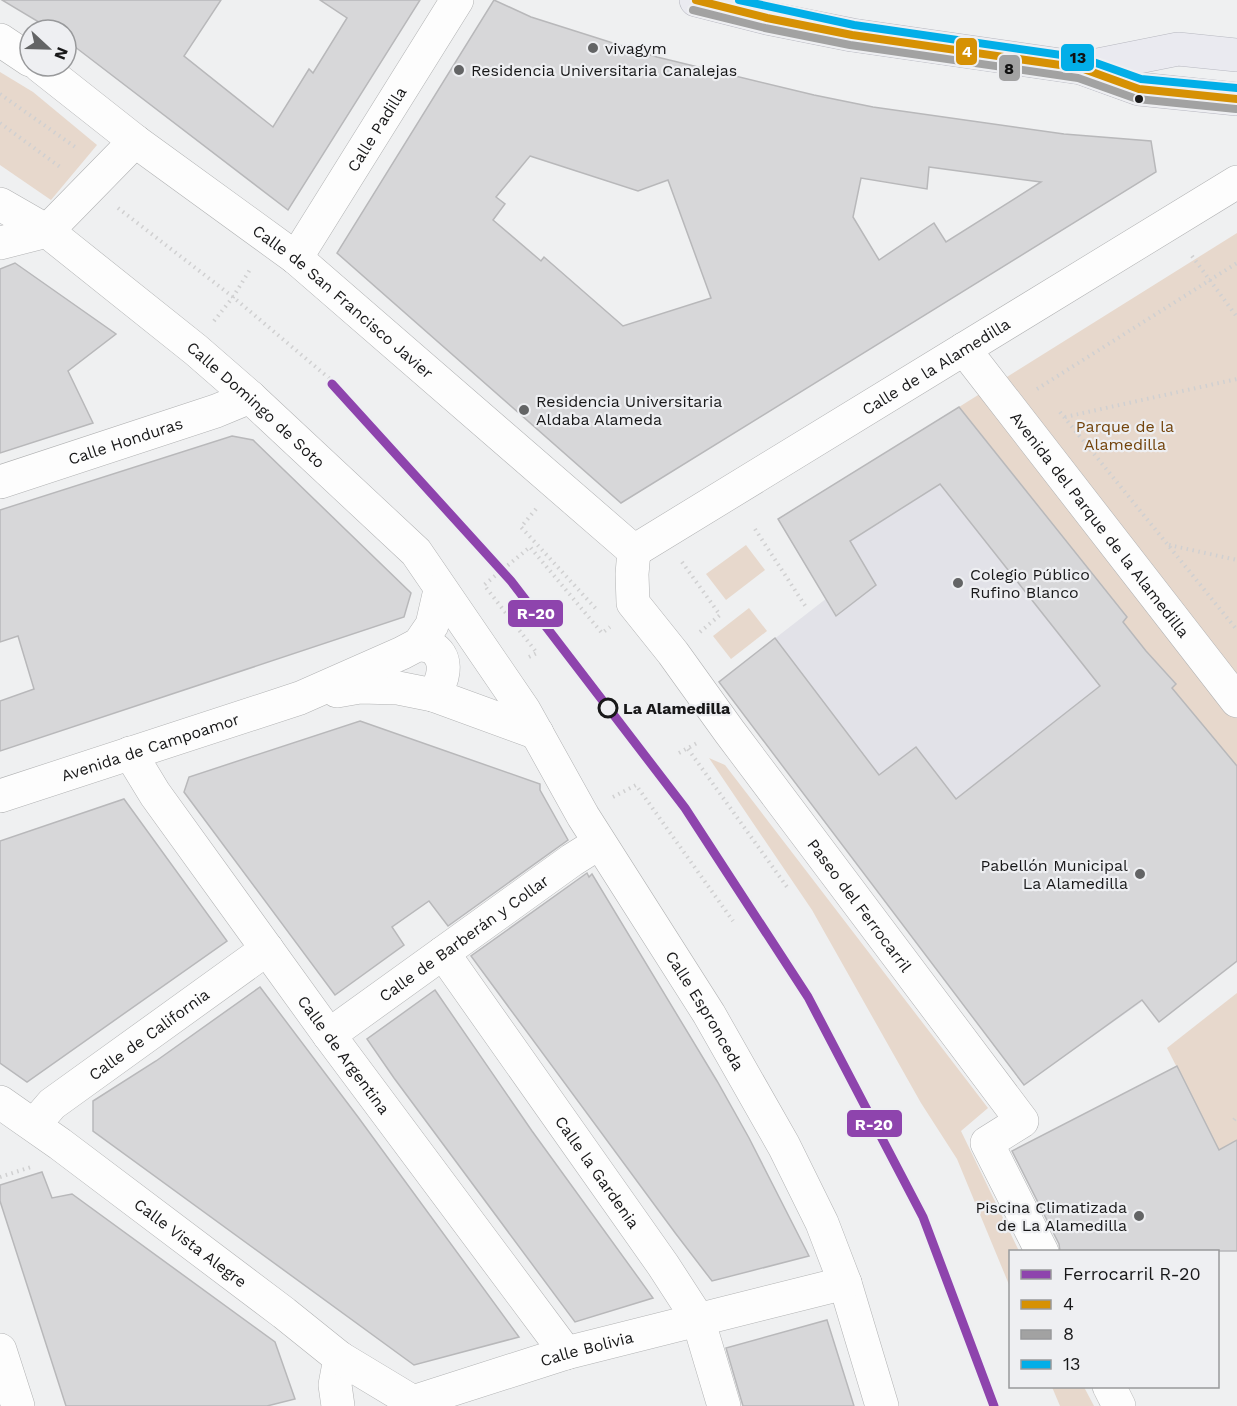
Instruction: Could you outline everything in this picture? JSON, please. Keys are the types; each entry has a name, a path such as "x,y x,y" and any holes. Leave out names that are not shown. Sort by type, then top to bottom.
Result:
{"highway":[{"path":"696,0 767,18 852,35 1081,68 1139,89 1237,99"},
{"path":"1081,68 1178,49 1237,55"}],"street":[{"name":"Calle Padilla","path":"296,258 457,0"},
{"path":"0,40 18,52"},
{"name":"Calle de San Francisco Javier","path":"55,78 135,141 296,258 634,550"},
{"path":"0,243 47,231 135,141"},
{"name":"Calle de la Alamedilla","path":"634,550 1237,182"},
{"name":"Calle Domingo de Soto","path":"0,204 47,231 196,350 250,397 416,552 475,641"},
{"name":"Avenida del Parque de la Alamedilla","path":"964,349 1237,701"},
{"name":"Calle Honduras","path":"0,482 216,411 250,397"},
{"name":"Paseo del Ferrocarril","path":"634,550 633,603 673,653 1022,1121 987,1143 1041,1250"},
{"path":"433,695 444,673 442,659 433,648 419,644 432,625 441,590"},
{"name":"Calle Espronceda","path":"475,641 537,733 599,843 709,1014 784,1146 822,1223 845,1283 882,1406"},
{"name":"Avenida de Campoamor","path":"0,796 300,698 419,644"},
{"name":"Avenida de Campoamor","path":"300,698 360,687 398,688 433,695 537,733"},
{"name":"Calle de Argentina","path":"130,753 155,794 329,1035 566,1353"},
{"name":"Calle de Barberán y Collar","path":"329,1035 599,843"},
{"name":"Calle de California","path":"34,1125 58,1099 267,949"},
{"name":"Calle la Gardenia","path":"443,953 663,1264 698,1319 724,1406"},
{"name":"Calle Vista Alegre","path":"0,1102 34,1125 284,1313 340,1358"},
{"name":"Calle Bolivia","path":"340,1358 413,1402 566,1353 845,1283"},
{"path":"0,1350 18,1406"},
{"path":"338,1406 335,1385 340,1358"},
{"path":"1110,1388 1119,1406"}],"path":[{"path":"0,94 106,170"},
{"path":"0,123 62,168"},
{"path":"112,204 233,297 330,379"},
{"path":"1192,256 1237,317"},
{"path":"1009,407 1237,263"},
{"path":"217,317 233,297 247,273"},
{"path":"1033,440 1065,417 1237,379"},
{"path":"1031,380 1044,396"},
{"path":"1058,410 1237,630"},
{"path":"522,649 530,657 537,653 484,585 530,547 602,633 612,626 521,527 536,508"},
{"path":"755,528 806,607"},
{"path":"1168,545 1237,560"},
{"path":"673,653 720,615 677,556"},
{"path":"688,749 787,887"},
{"path":"604,801 636,785 733,921"},
{"path":"0,1177 41,1163"}],"shaded area":[{"path":"959,407 1127,617 1146,651 1143,1001 1024,1085 719,682 827,598 778,519"}],"green space":[{"path":"0,72 33,92 97,145 51,200 0,165"},
{"name":"Parque de la Alamedilla","path":"1237,233 1237,766 1172,688 1176,683 1123,622 1127,617 959,407"},
{"path":"746,545 765,570 726,600 706,574"},
{"path":"749,608 767,631 731,659 713,636"},
{"path":"709,758 725,765 988,1108 961,1131 1019,1250 1009,1250 1009,1285 957,1159 921,1103 812,910"},
{"path":"1237,993 1237,1140 1219,1150 1167,1048"},
{"path":"1052,1388 1085,1388 1094,1406 1060,1406"}],"building":[{"path":"2,0 221,0 184,56 273,127 309,69 313,73 347,18 320,0 420,0 288,210 78,49 78,18 32,18"},
{"path":"494,0 531,17 657,57 814,95 873,107 1064,134 1151,141 1156,172 621,503 337,253","holes":["530,156 638,191 668,180 711,298 623,326 544,257 541,261 493,220 505,204 496,197","929,167 1041,182 946,242 934,223 879,260 853,217 861,178 927,189"]},
{"path":"15,263 116,334 68,371 93,423 0,453 0,269"},
{"path":"959,407 1127,617 1123,622 1176,684 1172,688 1237,766 1237,961 1159,1022 1142,1000 1024,1085 719,682 775,638 879,775 916,747 956,799 1100,686 940,484 850,541 876,585 836,616 778,519"},
{"path":"232,436 253,440 411,593 404,617 0,751 0,701 34,689 18,636 0,642 0,510"},
{"path":"360,721 540,784 540,790 568,840 448,926 429,901 392,927 404,945 335,995 184,792 189,777"},
{"path":"124,799 227,941 27,1082 0,1063 0,841"},
{"path":"587,873 589,877 592,874 717,1081 749,1138 809,1256 712,1281 471,956"},
{"path":"260,987 519,1337 414,1365 93,1131 93,1101 156,1061"},
{"path":"435,990 532,1131 653,1298 575,1322 394,1078 367,1039"},
{"name":"Piscina Climatizada de La Alamedilla","path":"1177,1066 1219,1150 1237,1140 1237,1251 1060,1250 1059,1244 1012,1151"},
{"path":"42,1172 52,1198 72,1194 275,1342 295,1399 267,1406 66,1406 0,1201 0,1185"},
{"path":"827,1320 854,1406 743,1406 726,1348"}],"rail line":[{"name":"R-20","path":"332,384 511,581 685,808 808,997 923,1217 994,1406"}],"transit line":[{"name":"4","path":"696,0 767,18 852,35 1081,68 1139,89 1237,99"},
{"name":"13","path":"739,0 854,25 1082,58 1141,79 1237,88"},
{"name":"8","path":"693,10 765,28 850,45 1078,78 1137,99 1236,109"}],"place":[{"name":"vivagym","path":"593,48"},
{"name":"Residencia Universitaria Canalejas","path":"459,70"},
{"name":"Residencia Universitaria Aldaba Alameda","path":"524,410"},
{"name":"Colegio Público Rufino Blanco","path":"958,583"},
{"name":"La Alamedilla","path":"608,708"},
{"name":"Pabellón Municipal La Alamedilla","path":"1140,874"},
{"name":"Piscina Climatizada de La Alamedilla","path":"1139,1216"}]}
